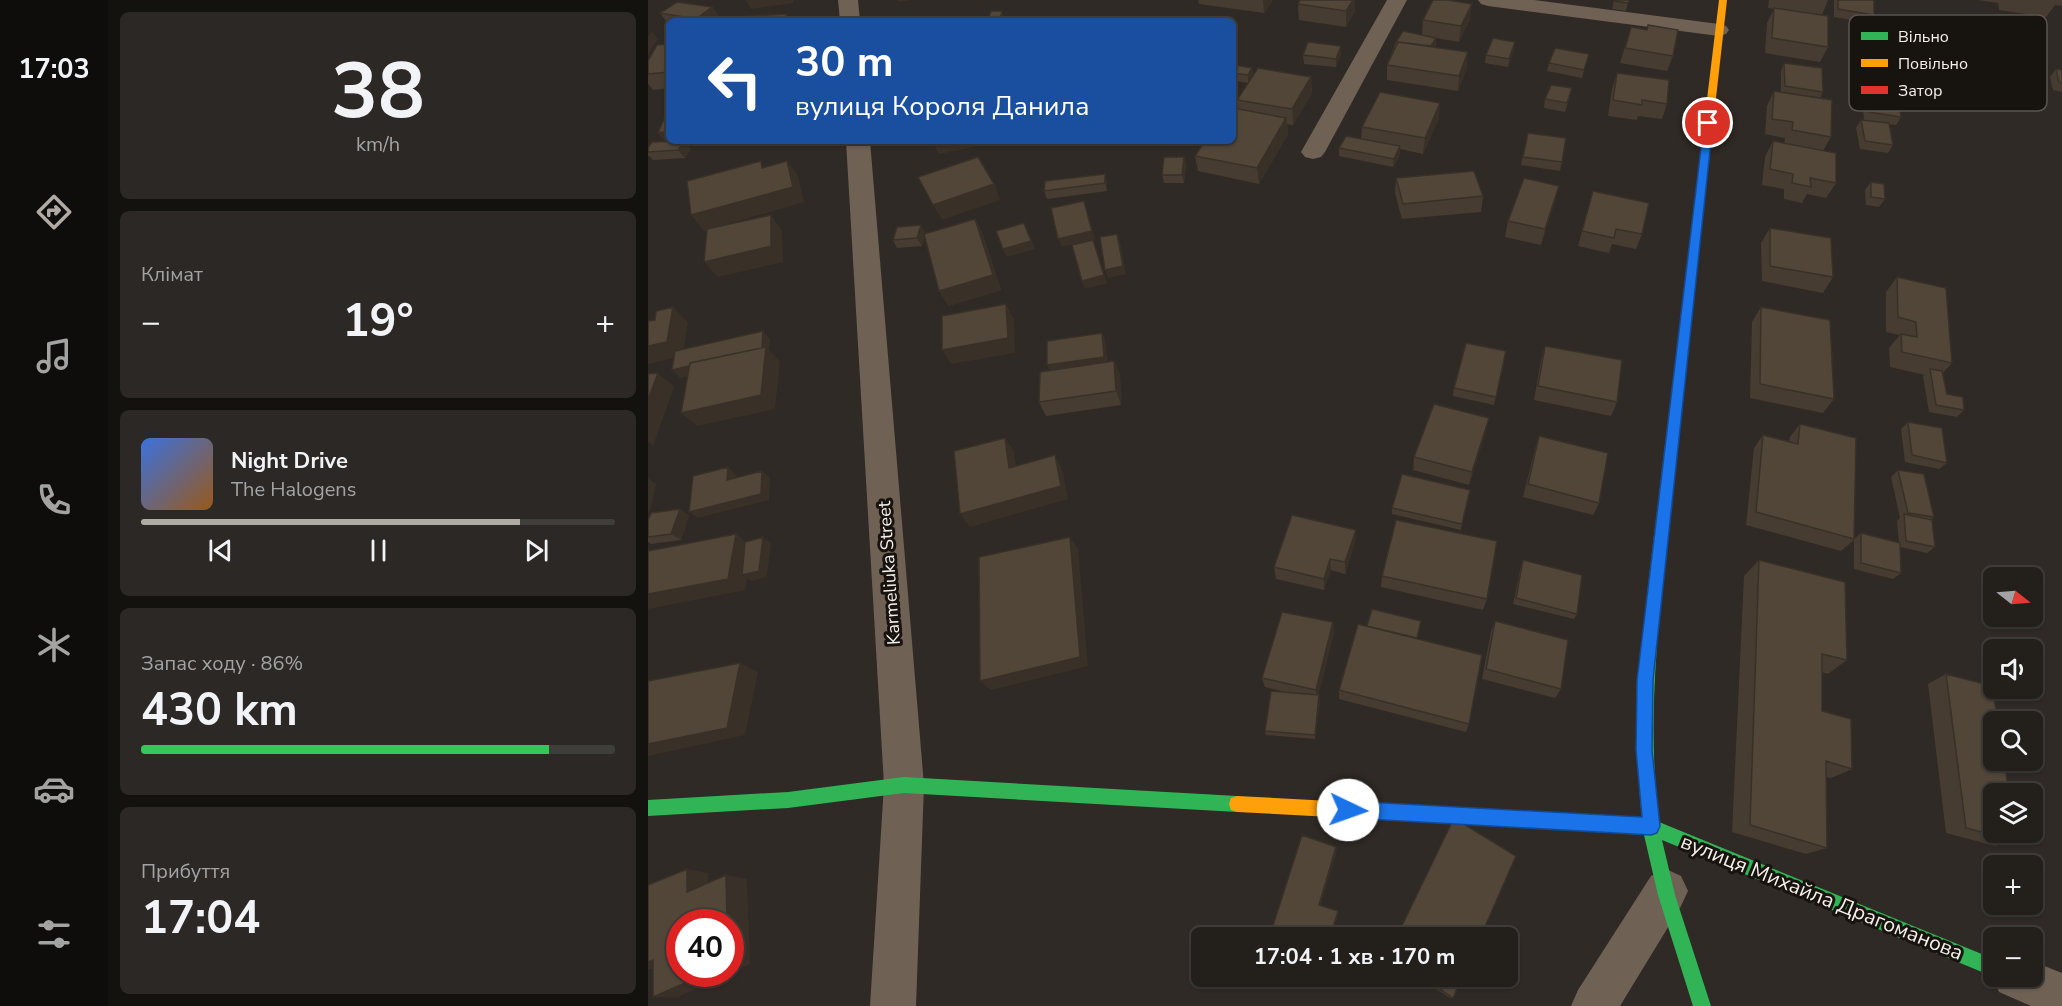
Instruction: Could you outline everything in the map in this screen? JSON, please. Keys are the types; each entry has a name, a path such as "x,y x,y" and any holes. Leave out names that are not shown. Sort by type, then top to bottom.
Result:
{"main road":[{"path":"1702,1006 1666,891 1651,826 1644,750 1645,680 1723,0"},
{"name":"вулиця Михайла Драгоманова","path":"648,808 788,800 904,785 1651,826 1983,963"}],"street":[{"path":"848,0 850,18"},
{"path":"1312,152 1397,0"},
{"path":"1488,0 1719,30"},
{"name":"Karmeliuka Street","path":"858,144 904,785 893,1006"},
{"path":"1594,1006 1666,891"},
{"path":"2040,987 2062,996"}],"building":[{"path":"1300,0 1353,0 1346,11 1298,4"},
{"path":"1433,0 1472,4 1461,26 1423,20"},
{"path":"1614,0 1629,0 1628,3"},
{"path":"1838,0 1874,0 1874,15 1838,9"},
{"path":"677,2 712,7 697,18 660,13"},
{"path":"1774,8 1828,16 1828,47 1772,38"},
{"path":"991,11 1002,11 1000,18 989,18"},
{"path":"787,14 785,18 733,17"},
{"path":"1648,25 1678,30 1673,56 1625,48 1631,27 1647,30"},
{"path":"1403,31 1436,38 1431,46 1396,42"},
{"path":"1493,38 1515,42 1509,59 1486,55"},
{"path":"1308,42 1341,46 1336,59 1303,55"},
{"path":"1398,42 1468,52 1459,76 1387,65"},
{"path":"666,44 666,72 648,74 648,61 657,45"},
{"path":"1555,48 1589,54 1584,70 1549,63"},
{"path":"1784,63 1822,68 1823,92 1785,86"},
{"path":"1236,65 1252,68 1248,75 1236,73"},
{"path":"1258,68 1311,77 1292,109 1237,100"},
{"path":"2056,69 2062,70 2062,83 2059,82"},
{"path":"1617,73 1669,80 1667,104 1642,100 1642,105 1613,100"},
{"path":"1551,85 1572,88 1567,103 1545,99"},
{"path":"1774,91 1832,100 1831,137 1792,130 1793,122 1772,119"},
{"path":"1380,92 1440,103 1425,138 1362,127"},
{"path":"1236,109 1286,118 1257,168 1195,156 1203,144 1236,144"},
{"path":"1900,111 1901,117 1869,112"},
{"path":"666,119 666,132 658,133"},
{"path":"1861,120 1889,123 1893,145 1865,141"},
{"path":"1528,133 1566,138 1562,162 1523,157"},
{"path":"1346,136 1400,146 1394,159 1339,148"},
{"path":"1773,141 1836,153 1836,183 1810,178 1811,187 1792,183 1793,174 1770,169"},
{"path":"652,142 682,144 678,150 648,152"},
{"path":"978,157 994,184 933,205 918,177"},
{"path":"1164,157 1184,157 1182,175 1162,175"},
{"path":"761,161 762,168 787,161 793,187 691,215 687,181"},
{"path":"1474,171 1483,196 1403,204 1396,178"},
{"path":"1105,174 1105,183 1044,191 1045,181"},
{"path":"1524,178 1559,186 1545,229 1508,221"},
{"path":"1871,182 1884,184 1885,199 1871,197"},
{"path":"1593,191 1649,203 1642,234 1616,229 1614,238 1582,231"},
{"path":"1084,201 1092,231 1058,239 1051,208"},
{"path":"771,215 771,246 704,262 707,229"},
{"path":"975,219 993,275 939,291 924,234"},
{"path":"1024,223 1031,241 1003,249 996,231"},
{"path":"921,225 917,238 893,240 897,227"},
{"path":"1770,228 1831,238 1833,277 1770,266"},
{"path":"1117,234 1123,266 1105,270 1100,237"},
{"path":"1093,240 1104,275 1082,281 1072,245"},
{"path":"1897,277 1946,288 1952,363 1902,352 1901,334 1917,337 1916,322 1898,317"},
{"path":"1006,304 1008,338 942,350 942,316"},
{"path":"673,307 667,342 648,346 648,321 655,320 656,311"},
{"path":"1761,307 1830,320 1834,399 1760,384"},
{"path":"763,331 762,348 690,363 689,366 672,370 675,351"},
{"path":"1102,333 1104,357 1047,365 1047,341"},
{"path":"1466,343 1506,351 1496,397 1454,388"},
{"path":"1545,346 1622,360 1617,402 1538,386"},
{"path":"766,347 761,395 681,413 690,363"},
{"path":"1114,361 1116,391 1039,402 1040,372"},
{"path":"1930,369 1942,371 1947,394 1963,397 1964,410 1936,405"},
{"path":"658,373 648,400 648,374"},
{"path":"1434,404 1489,418 1472,472 1414,457"},
{"path":"1908,422 1942,428 1947,463 1912,455"},
{"path":"1800,424 1856,438 1854,539 1756,512 1763,435 1798,444"},
{"path":"1539,436 1608,453 1599,503 1528,484"},
{"path":"1005,438 1009,468 1055,455 1061,486 960,514 954,451"},
{"path":"728,467 727,480 762,471 761,494 689,512 693,476"},
{"path":"1898,470 1924,474 1934,517 1908,513"},
{"path":"1402,474 1470,490 1462,524 1392,508"},
{"path":"680,509 671,534 648,537 648,520 651,513"},
{"path":"1904,514 1932,520 1935,547 1906,541"},
{"path":"1292,515 1356,530 1345,562 1330,559 1324,579 1274,567"},
{"path":"1396,520 1497,541 1487,599 1382,576"},
{"path":"1861,533 1900,543 1901,573 1861,563"},
{"path":"736,534 728,579 648,594 648,551"},
{"path":"763,537 759,571 742,575 745,542"},
{"path":"1070,537 1080,657 980,681 979,557"},
{"path":"1523,560 1582,575 1577,614 1516,598"},
{"path":"1759,560 1845,582 1847,660 1822,654 1822,711 1851,719 1852,769 1826,761 1827,848 1750,825"},
{"path":"1372,609 1421,621 1417,638 1367,626"},
{"path":"1282,612 1333,622 1316,690 1262,678"},
{"path":"1495,621 1568,640 1561,689 1486,669"},
{"path":"1358,624 1482,655 1469,724 1339,690"},
{"path":"740,663 727,728 648,744 648,681"},
{"path":"1946,674 1983,684 1983,699 1994,699 1996,711 1983,711 1983,771 2006,771 2007,783 1983,783 1983,832 1966,828"},
{"path":"1271,691 1319,695 1315,735 1265,731"},
{"path":"1454,818 1516,856 1485,927 1401,927"},
{"path":"1302,835 1336,847 1319,905 1338,911 1333,927 1273,927"},
{"path":"687,869 687,892 726,875 727,909 666,909 666,987 676,987 653,997 653,960 648,962 648,885"},
{"path":"1437,987 1458,987 1453,998"}],"traffic: fast":[{"path":"1664,511 1647,669 1646,788 1655,850 1673,918 1702,1006"},
{"path":"648,808 788,800 904,785 1237,804"},
{"path":"1480,817 1651,827 1983,963"}],"traffic: slow":[{"path":"1697,223 1723,0"},
{"path":"1237,804 1480,817"}],"traffic: jam":[{"path":"1664,511 1697,223"}],"route":[{"path":"1348,810 1651,826 1644,750 1645,680 1708,123"}]}
